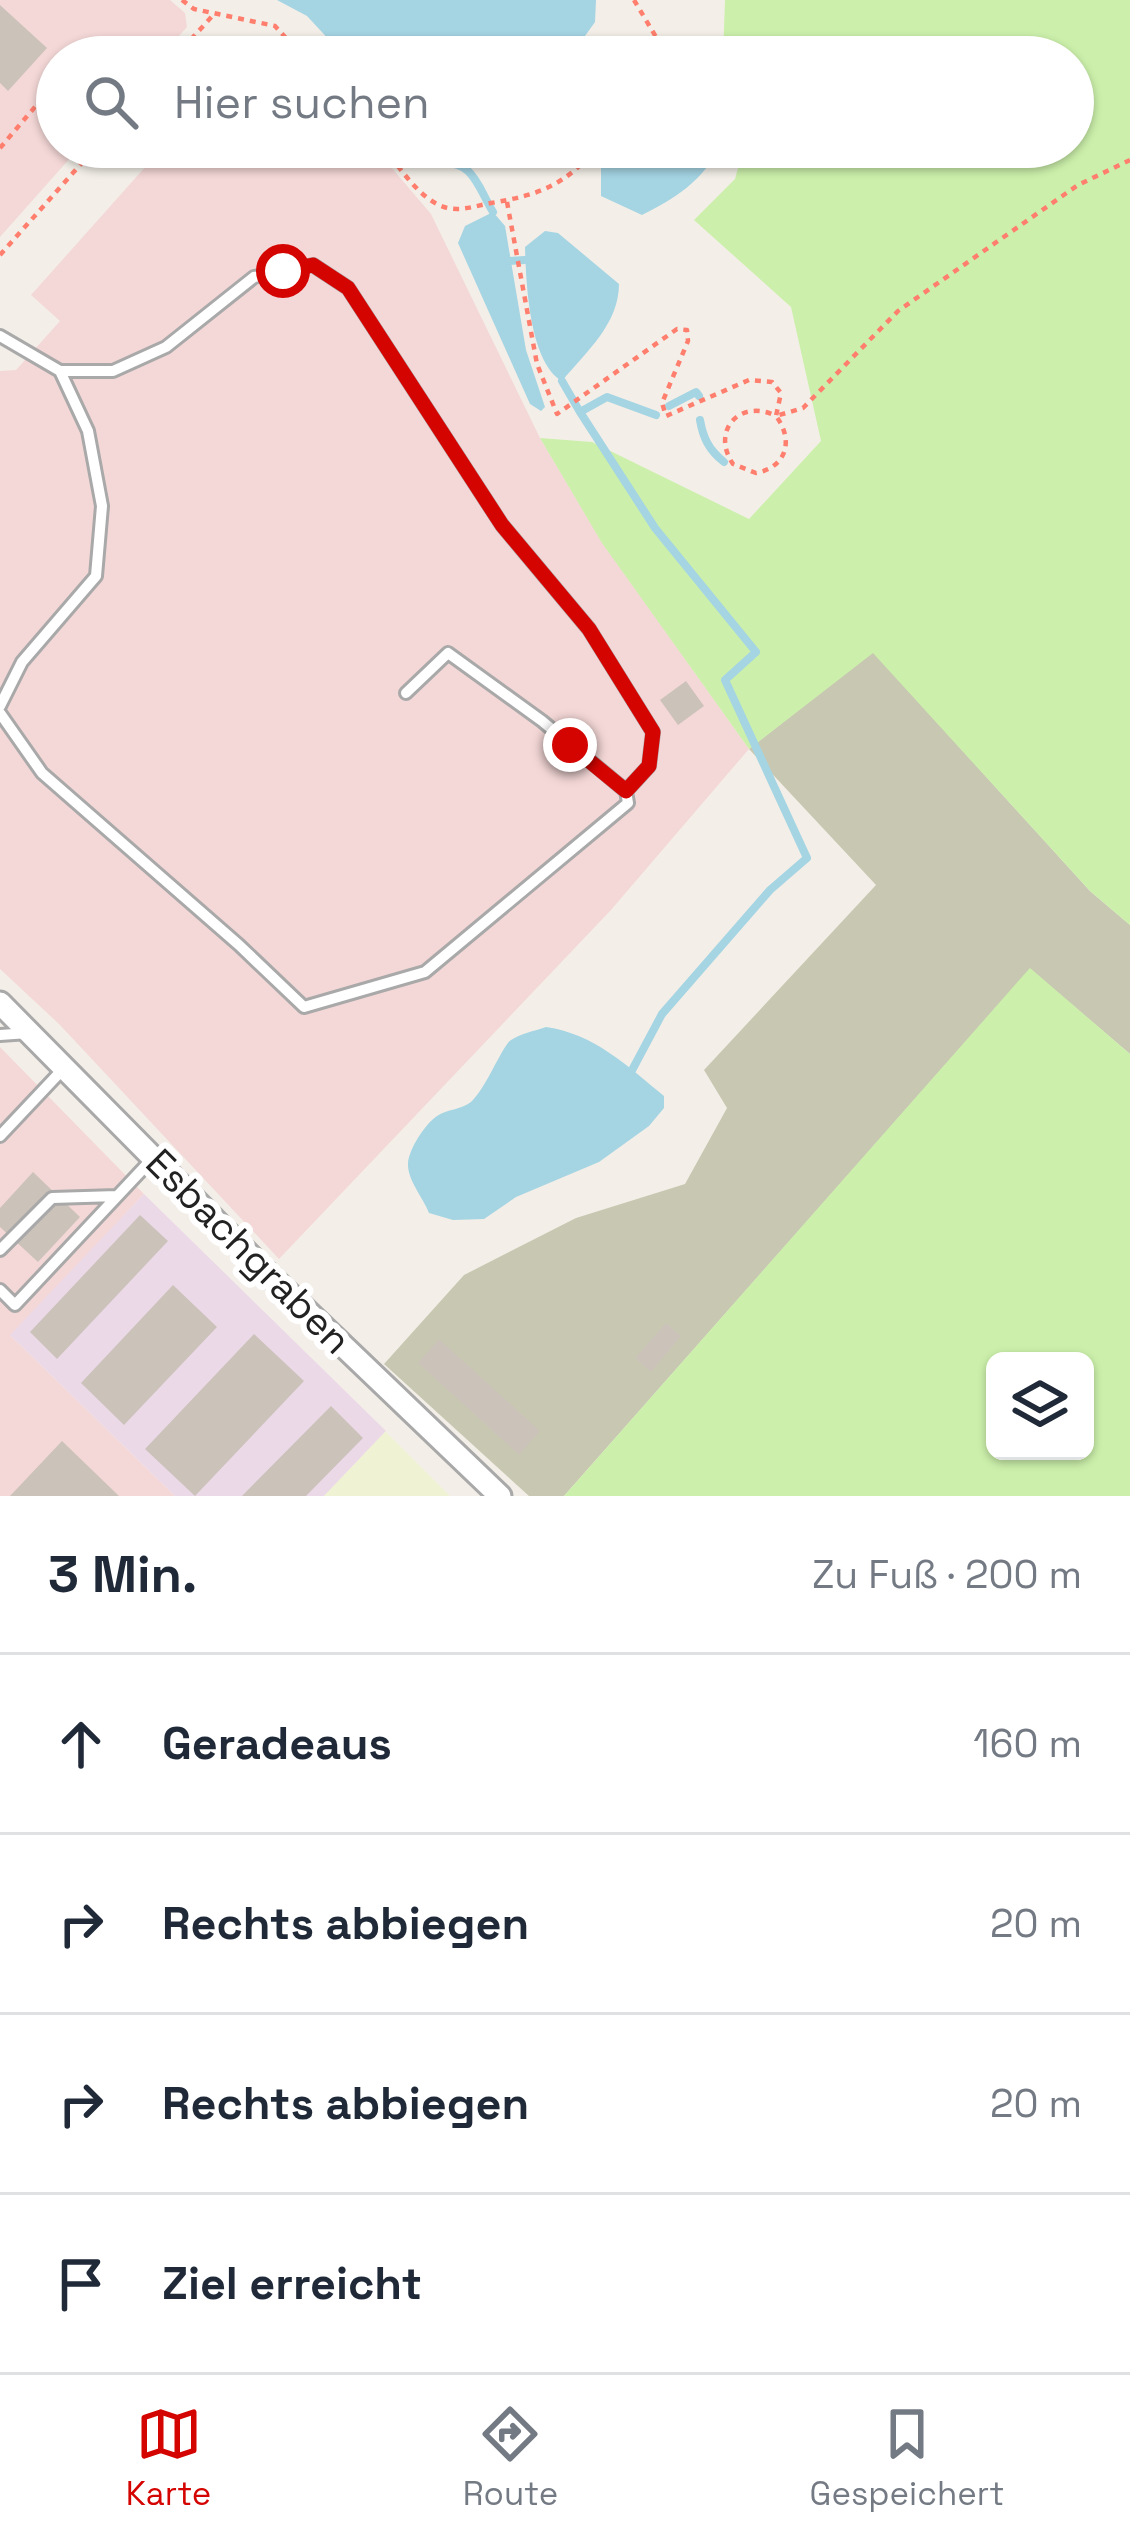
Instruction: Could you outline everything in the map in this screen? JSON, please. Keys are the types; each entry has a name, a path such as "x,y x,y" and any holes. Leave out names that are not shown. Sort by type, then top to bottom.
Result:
{"street":[{"name":"Esbachgraben","path":"0,1003 265,1271 500,1496"}],"lane":[{"path":"0,336 60,371 113,371 166,346 254,277 313,265 348,288 502,525 589,629 653,732 649,766 626,791"},
{"path":"60,371 88,431 99,487 102,506 96,576 22,662 0,709 42,773 304,1007 425,972 628,803 626,791 542,721 448,653 406,693"},
{"path":"0,1035 32,1032"},
{"path":"0,1136 65,1067"},
{"path":"0,1290 16,1305 154,1156"},
{"path":"0,1250 52,1198 117,1196"}],"path":[{"path":"182,0 194,9 275,26 284,36"},
{"path":"634,0 655,36"},
{"path":"194,36 214,13"},
{"path":"0,148 36,106"},
{"path":"507,202 537,364 556,414 677,329 688,330 688,341 662,403 666,416 749,380 772,382 781,393 776,416 788,441 777,464 755,472 734,464 724,443 732,419 748,410 776,416 803,408 898,311 1078,185 1130,160"},
{"path":"0,255 77,168"},
{"path":"401,168 427,198 444,207 465,209 547,191 579,168"}],"shaded area":[{"path":"0,0 170,0 185,13 187,27 179,36 36,36 36,168 61,168 0,237"},
{"path":"144,168 392,168 431,214 540,438 602,542 749,749 611,910 279,1259 59,1024 0,969 0,371 16,370 60,321 31,295"},
{"path":"873,652 1090,891 1130,925 1130,1054 1030,969 564,1496 529,1496 384,1364 464,1275 576,1218 685,1184 727,1108 704,1070 876,885 749,749"},
{"path":"0,1047 144,1194 11,1336 175,1496 0,1496"},
{"path":"144,1194 386,1431 324,1496 175,1496 10,1335"},
{"path":"386,1432 450,1496 324,1496"}],"green space":[{"path":"725,0 1130,0 1130,925 1090,891 873,653 749,749 602,543 540,438 592,442 749,519 821,441 791,307 694,220 735,179 738,168 1094,168 1094,36 724,36"},
{"path":"1030,968 1130,1054 1130,1496 564,1496"}],"water":[{"path":"277,0 596,0 595,22 585,36 326,36 307,16"},
{"path":"601,168 706,168 687,187 642,215 601,196"},
{"path":"493,212 505,226 526,350 545,407 541,411 530,404 458,243 465,226"},
{"path":"545,231 558,233 619,284 607,325 562,381 542,357 528,299 525,247"},
{"path":"546,1027 610,1053 664,1096 664,1108 649,1126 599,1162 516,1197 484,1219 453,1220 429,1213 408,1169 418,1137 437,1116 471,1102 511,1040"}],"building":[{"path":"0,5 36,38 36,60 8,91 0,83"},
{"path":"686,681 704,706 678,725 660,700"},
{"path":"33,1172 80,1217 38,1262 0,1227 0,1208"},
{"path":"140,1215 168,1241 57,1359 30,1332"},
{"path":"173,1285 217,1327 124,1425 81,1383"},
{"path":"666,1323 681,1336 651,1372 635,1358"},
{"path":"254,1334 304,1381 195,1496 145,1449"},
{"path":"439,1339 540,1431 519,1455 418,1363"},
{"path":"331,1406 363,1438 306,1496 242,1496"},
{"path":"62,1441 119,1496 10,1496"}],"waterway":[{"path":"464,168 493,212"},
{"path":"509,261 525,260"},
{"path":"562,381 580,412 607,397 656,415"},
{"path":"669,406 696,392 699,396"},
{"path":"580,412 655,528 756,652 725,680 807,858 770,890 662,1014 630,1074"},
{"path":"700,420 708,443 724,462"}],"route":[{"path":"283,271 313,265 348,288 502,525 589,629 653,732 649,766 626,791 570,745"}]}
